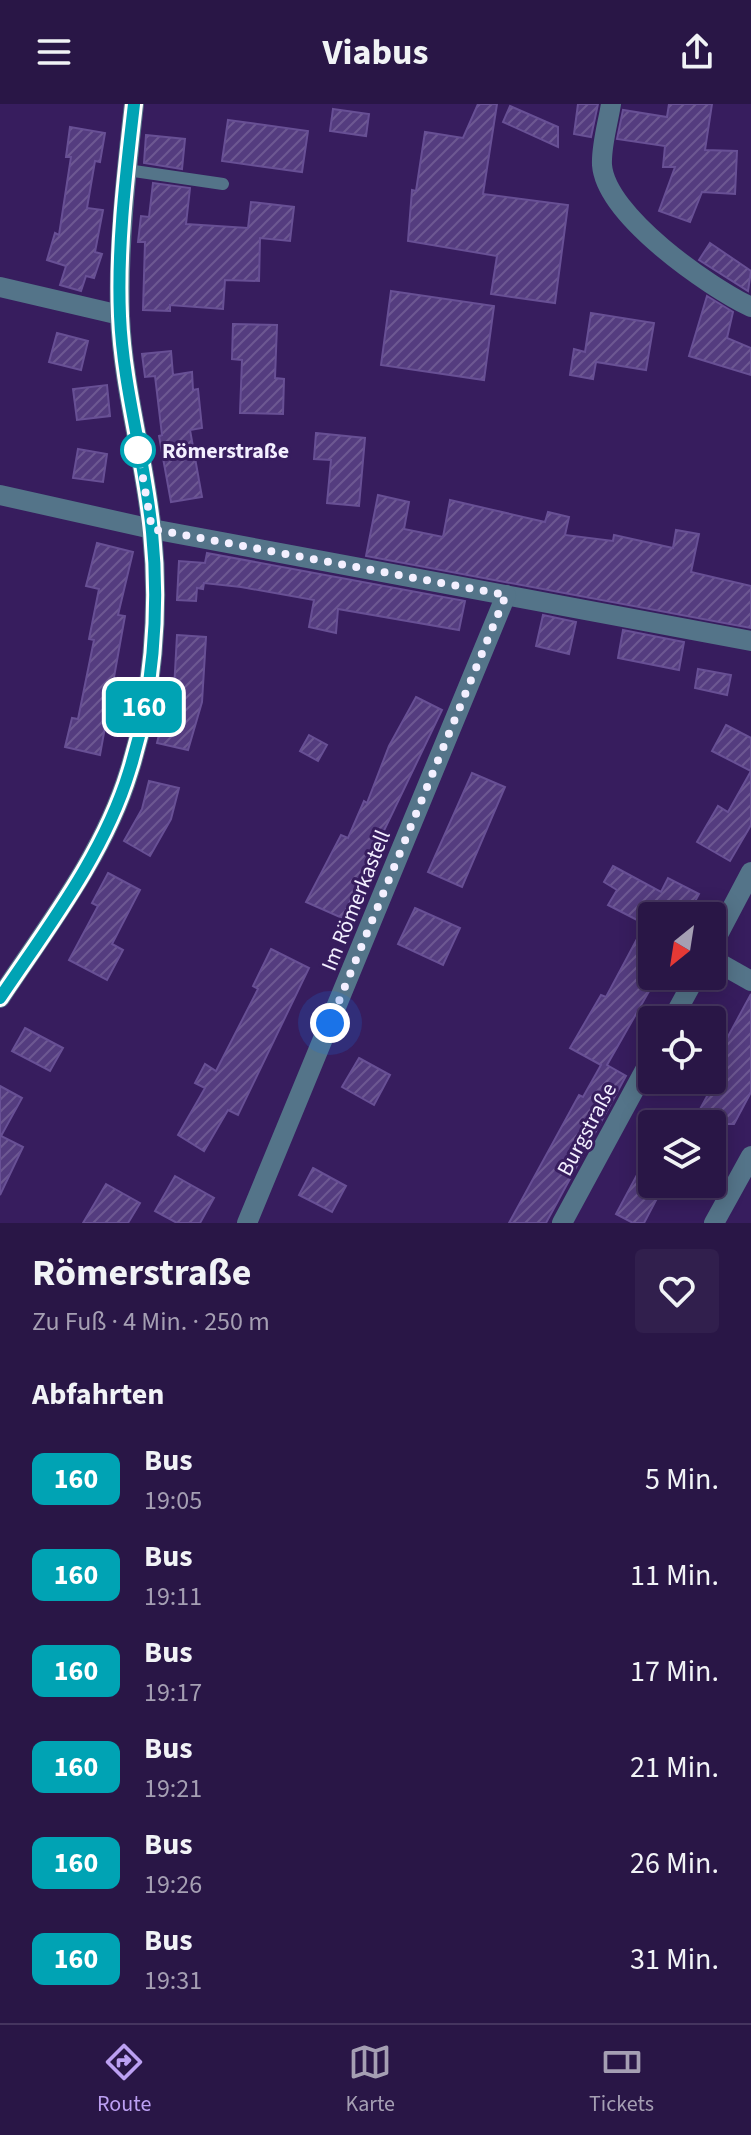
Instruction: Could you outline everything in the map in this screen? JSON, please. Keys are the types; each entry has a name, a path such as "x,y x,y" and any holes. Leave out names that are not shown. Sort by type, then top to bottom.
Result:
{"street":[{"path":"0,998 69,895 129,773 146,701 156,584 152,529 125,367 120,315 127,170 134,104"},
{"path":"611,104 602,167 624,213 674,257 751,307"},
{"path":"0,287 120,315"},
{"path":"0,495 152,529 751,641"},
{"name":"Im Römerkastell","path":"247,1223 506,595"},
{"path":"726,919 751,872"},
{"path":"726,967 751,981"},
{"name":"Burgstraße","path":"562,1223 638,1083"},
{"path":"714,1223 751,1156"}],"lane":[{"path":"127,170 223,184"}],"building":[{"path":"478,104 497,104 483,194 568,205 555,303 491,294 497,256 408,241 412,190 416,191 425,132 463,138"},
{"path":"578,104 598,104 591,137 574,134"},
{"path":"669,104 712,104 705,150 737,151 735,194 702,192 690,222 659,211 675,167 663,167 665,146 617,139 623,110 667,117"},
{"path":"510,106 558,127 558,147 503,122"},
{"path":"333,109 369,114 366,136 330,131"},
{"path":"228,120 308,131 302,172 222,161"},
{"path":"70,127 105,133 100,162 95,161 87,208 103,210 95,252 102,254 94,278 86,276 81,291 60,285 66,266 47,260 55,233 59,235 71,157 66,157"},
{"path":"146,135 185,139 182,169 144,163"},
{"path":"153,183 190,188 186,224 248,228 251,202 294,207 290,241 260,238 259,281 225,280 223,309 170,305 170,311 143,310 145,242 138,242 141,216 149,217"},
{"path":"710,243 751,271 748,291 699,260"},
{"path":"391,291 494,306 484,380 381,365"},
{"path":"707,296 733,312 727,338 751,348 751,375 689,356"},
{"path":"591,313 654,323 646,370 596,362 593,379 570,375 574,349 585,352"},
{"path":"233,324 277,325 275,378 284,379 283,414 240,413 242,360 232,359"},
{"path":"57,333 88,341 81,370 49,362"},
{"path":"171,351 173,375 192,372 193,390 198,389 202,428 190,430 202,497 171,502 159,436 162,435 155,376 145,377 142,354"},
{"path":"107,385 110,416 77,420 73,389"},
{"path":"316,433 365,438 359,506 327,503 331,460 314,459"},
{"path":"78,449 107,454 103,482 73,478"},
{"path":"378,495 409,502 404,529 443,537 450,500 545,522 548,512 569,517 565,535 613,541 614,535 673,548 676,530 699,534 691,572 751,586 751,628 366,556"},
{"path":"97,543 133,552 118,615 125,616 100,755 65,747 72,718 78,719 94,640 89,639 99,589 86,586"},
{"path":"207,553 465,601 459,630 338,609 336,633 309,627 314,600 204,583 203,589 197,588 196,601 177,600 179,561 205,563"},
{"path":"543,615 576,622 569,654 536,646"},
{"path":"623,630 684,642 679,670 618,658"},
{"path":"177,635 206,637 202,702 188,750 157,743 170,689 174,690"},
{"path":"698,669 731,675 727,695 695,688"},
{"path":"416,697 442,710 342,918 306,902 341,835 348,838 364,801 367,803 389,746"},
{"path":"726,725 751,738 751,771 712,751"},
{"path":"309,735 327,745 318,761 300,751"},
{"path":"751,771 751,825 730,861 697,842 718,806 728,812"},
{"path":"472,773 505,787 462,887 428,872"},
{"path":"149,781 179,788 171,819 150,856 124,841 142,809"},
{"path":"613,866 661,892 668,878 699,894 695,902 638,902 638,920 608,905 617,890 604,882"},
{"path":"108,873 140,890 112,944 123,950 107,980 69,960 98,906 92,903"},
{"path":"415,908 460,928 443,965 398,944"},
{"path":"638,937 638,990 650,990 607,1065 626,1076 546,1223 509,1223 579,1095 583,1097 601,1065 570,1048 601,995 606,997"},
{"path":"271,949 309,968 238,1115 228,1110 204,1151 178,1135 205,1088 195,1083 205,1064 216,1071 258,989 253,986"},
{"path":"751,994 751,1092 734,1124 726,1124 726,1110 700,1110 708,1094 726,1094 726,1040"},
{"path":"25,1028 63,1048 50,1071 12,1051"},
{"path":"359,1058 390,1075 374,1105 342,1087"},
{"path":"0,1086 22,1098 1,1136 23,1147 0,1195"},
{"path":"313,1168 346,1186 332,1212 299,1195"},
{"path":"638,1173 638,1198 657,1198 644,1223 633,1223 616,1214"},
{"path":"175,1176 214,1198 200,1223 177,1223 155,1211"},
{"path":"106,1184 140,1203 128,1223 83,1223"}],"bus line":[{"name":"160","path":"0,998 69,895 103,831 129,773 146,701 156,584 152,529 125,367 120,315 122,225 134,104"}],"place":[{"name":"Römerstraße","path":"138,450"}],"route":[{"path":"138,450 152,529 506,595 330,1023"}]}
